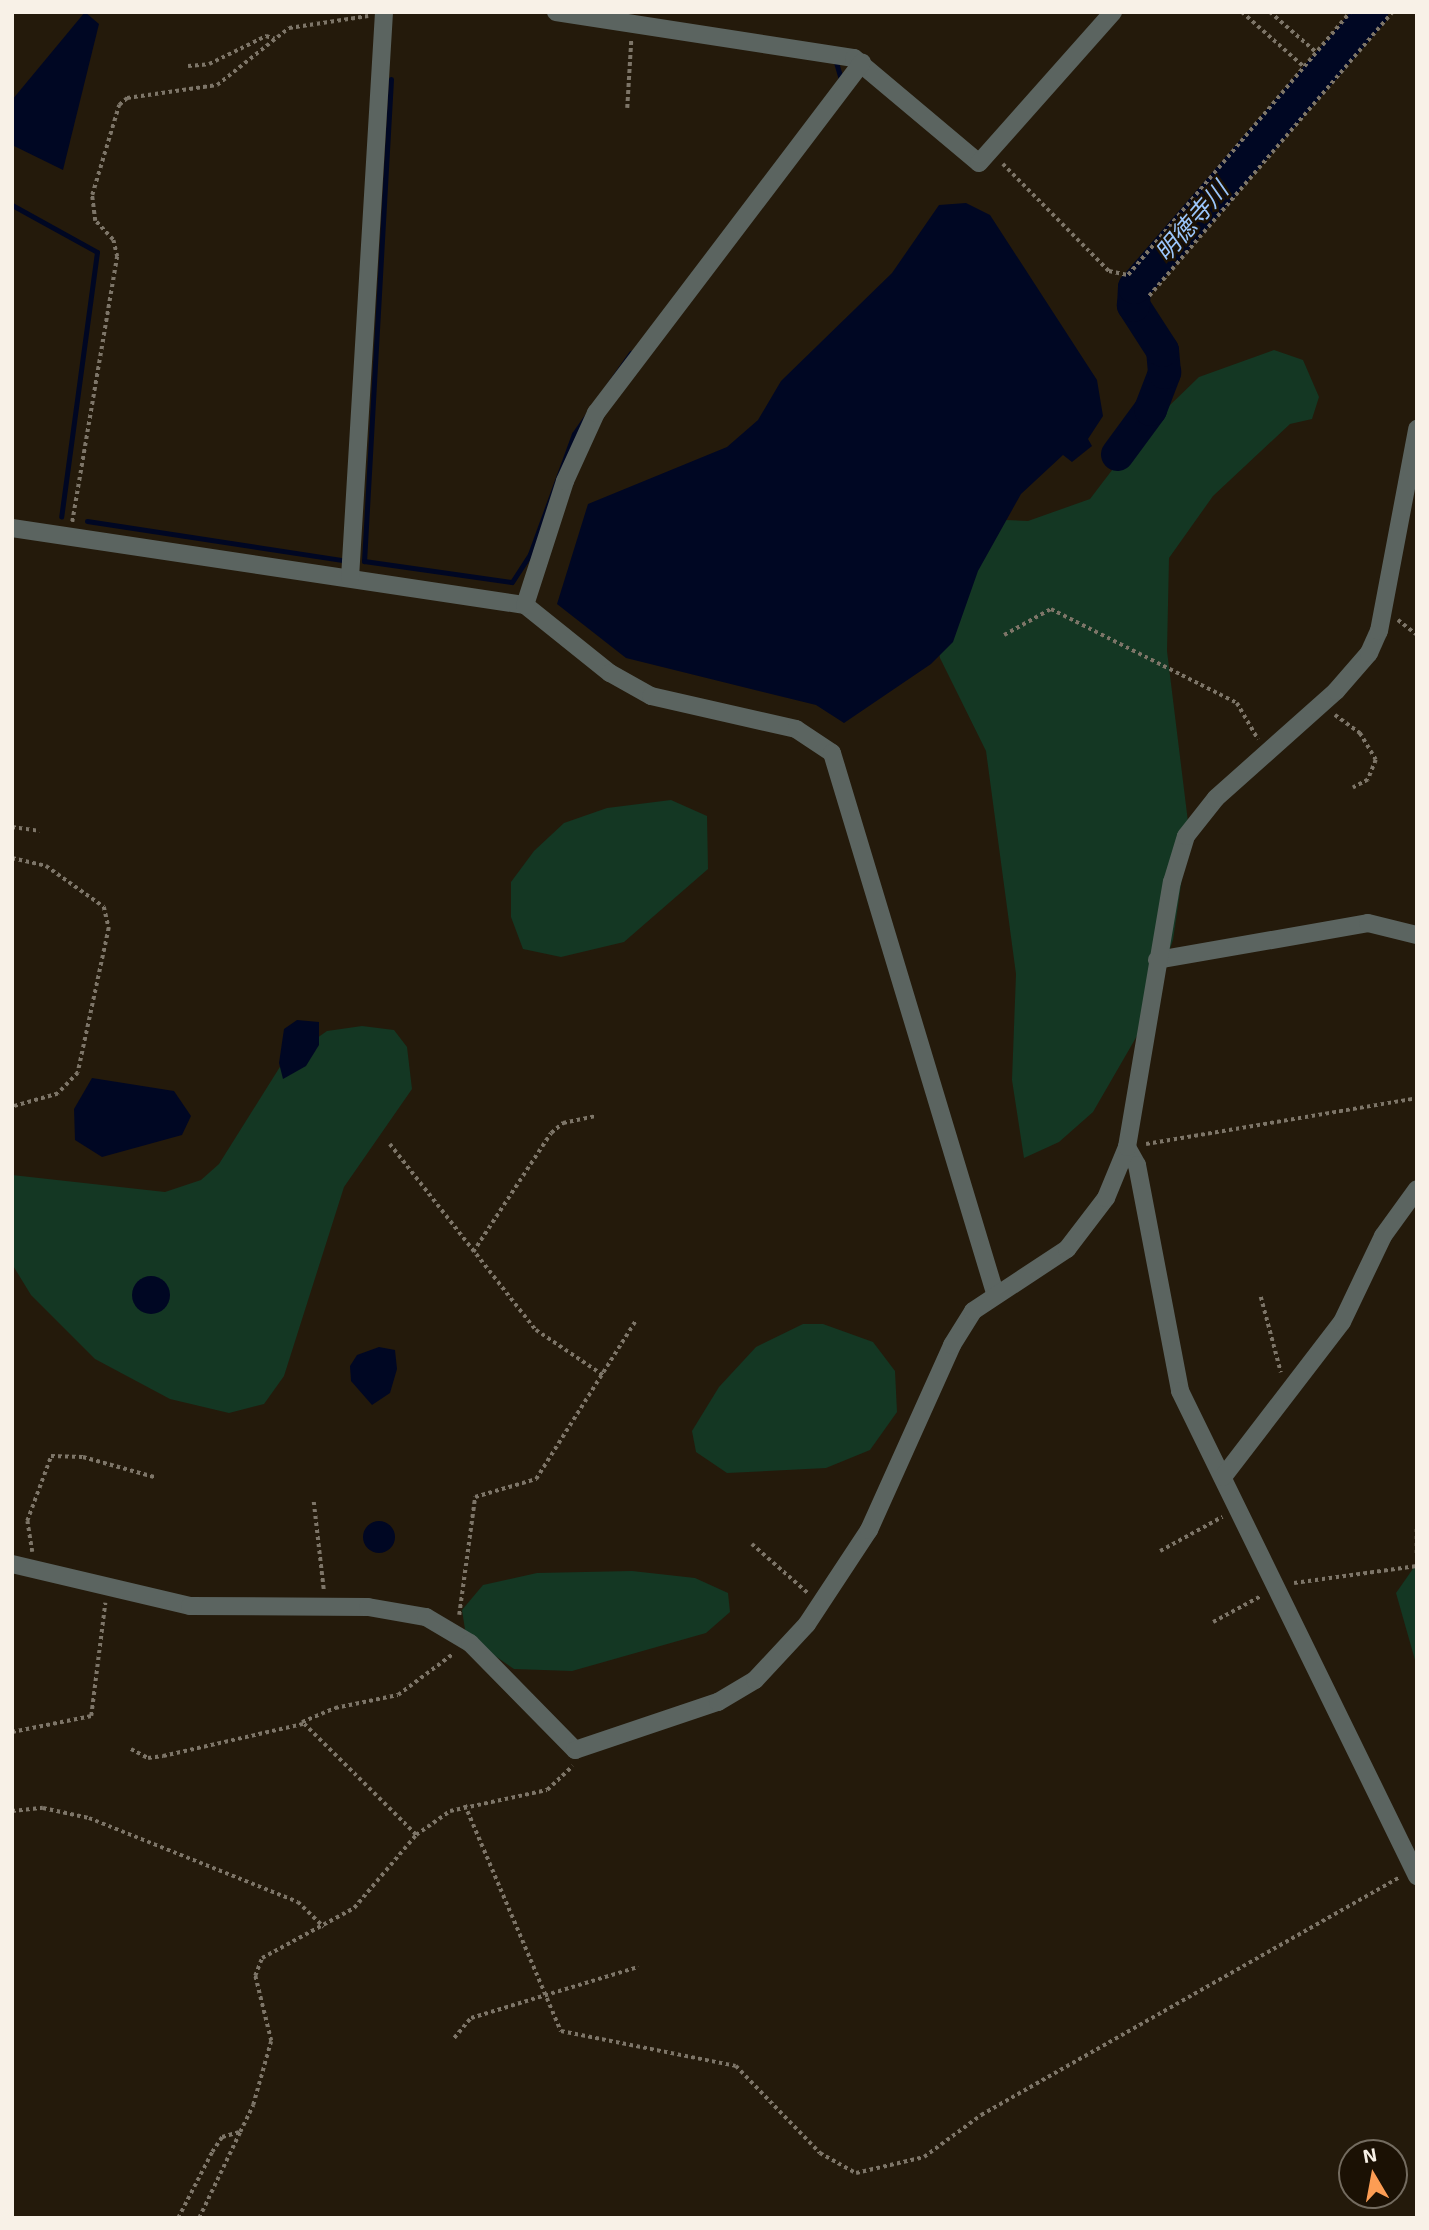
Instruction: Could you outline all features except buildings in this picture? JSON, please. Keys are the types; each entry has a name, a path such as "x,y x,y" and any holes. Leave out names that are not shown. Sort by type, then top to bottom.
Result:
{"street":[{"path":"556,12 862,62 979,163 990,154 1113,12"},
{"path":"350,578 384,13"},
{"path":"525,605 565,481 596,413 862,62"},
{"path":"12,1564 190,1606 396,1610 459,1635 575,1751 737,1693 783,1653 821,1605 869,1530 952,1345 974,1311 995,1293 1067,1249 1106,1198 1127,1147 1157,960 1186,836 1216,798 1357,670 1380,631 1417,429"},
{"path":"12,528 525,605 610,673 651,696 796,729 832,753 995,1293"},
{"path":"1157,960 1368,923 1417,935"},
{"path":"1127,1147 1137,1165 1172,1363 1223,1477 1280,1586 1414,1873"},
{"path":"1223,1477 1342,1322 1383,1236 1417,1189"}],"path":[{"path":"1242,12 1303,66"},
{"path":"1270,12 1316,52"},
{"path":"990,154 1021,178 1108,271 1128,275 1297,81 1303,66 1350,12"},
{"path":"1149,296 1392,12"},
{"path":"70,537 117,257 113,240 95,221 92,195 119,105 127,98 217,85 289,28 384,13"},
{"path":"626,108 632,24"},
{"path":"188,66 209,64 266,36 275,39"},
{"path":"1004,635 1051,609 1237,703 1266,753"},
{"path":"1321,705 1373,747 1373,771 1353,788"},
{"path":"12,827 40,831"},
{"path":"12,858 46,866 104,907 109,928 78,1073 58,1094 12,1107"},
{"path":"1127,1147 1417,1098"},
{"path":"472,1252 551,1133 563,1123 595,1116"},
{"path":"390,1144 472,1252 536,1330 603,1375"},
{"path":"1261,1297 1289,1391"},
{"path":"131,1749 148,1758 163,1756 303,1724 335,1708 398,1695 444,1663 459,1635 475,1497 536,1479 636,1320"},
{"path":"34,1569 27,1521 51,1456 83,1457 154,1477"},
{"path":"314,1502 325,1607"},
{"path":"1160,1551 1239,1508"},
{"path":"1417,1529 1417,1556"},
{"path":"752,1544 821,1605"},
{"path":"1213,1622 1280,1586 1417,1566"},
{"path":"12,1732 91,1716 108,1586"},
{"path":"303,1724 416,1835"},
{"path":"199,2218 240,2132 271,2040 257,1966 354,1908 416,1835 465,1805 547,1790 573,1767 575,1751"},
{"path":"465,1805 555,2026 572,2036 736,2066 820,2153 848,2171 869,2172 924,2157 981,2115 1414,1873"},
{"path":"12,1811 43,1808 89,1818 298,1902 324,1927"},
{"path":"454,2038 471,2018 638,1966"},
{"path":"178,2218 222,2137 240,2132"}],"green space":[{"path":"1274,350 1303,360 1319,397 1312,419 1290,424 1213,496 1169,558 1167,651 1189,830 1173,940 1145,1022 1093,1112 1059,1142 1024,1158 1012,1080 1016,974 986,751 940,658 927,588 955,518 1028,521 1090,499 1138,436 1199,377"},
{"path":"671,800 707,816 708,869 624,942 561,957 523,949 511,917 511,882 534,851 564,823 607,808"},
{"path":"362,1026 394,1030 407,1047 412,1089 344,1187 284,1376 264,1404 229,1413 170,1399 95,1359 31,1295 12,1264 12,1175 165,1192 201,1180 219,1164 283,1062 327,1031"},
{"path":"803,1324 823,1324 873,1342 895,1371 897,1412 870,1450 826,1468 727,1473 696,1452 692,1431 719,1387 756,1347"},
{"path":"1417,1563 1417,1667 1396,1593"},
{"path":"632,1571 695,1578 728,1593 730,1612 706,1633 572,1671 514,1669 466,1636 462,1610 483,1585 537,1573"}],"water":[{"path":"85,12 99,24 63,170 12,145 12,100"},
{"path":"966,203 990,215 1097,380 1103,416 1088,439 1092,446 1072,462 1063,455 1021,494 978,571 953,642 931,664 844,723 816,705 626,658 557,604 588,504 727,447 758,420 781,381 892,273 939,205"},
{"path":"297,1020 319,1022 319,1045 306,1066 283,1079 279,1063 284,1029"},
{"path":"92,1078 174,1091 191,1116 182,1135 102,1157 75,1140 74,1109"},
{"path":"151,1276 165,1281 170,1295 165,1309 151,1314 137,1309 132,1295 137,1281"},
{"path":"379,1347 395,1350 397,1369 390,1393 372,1405 351,1381 350,1366 357,1355"},
{"path":"379,1521 390,1526 395,1537 390,1548 379,1553 368,1548 363,1537 368,1526"}],"waterway":[{"name":"明徳寺川","path":"1117,454 1150,409 1164,372 1162,350 1133,305 1134,287 1371,12"},
{"path":"836,62 841,79"},
{"path":"391,79 364,561 512,582 530,554 574,434 631,353"},
{"path":"12,205 97,252 61,517"},
{"path":"87,521 341,560"}]}
